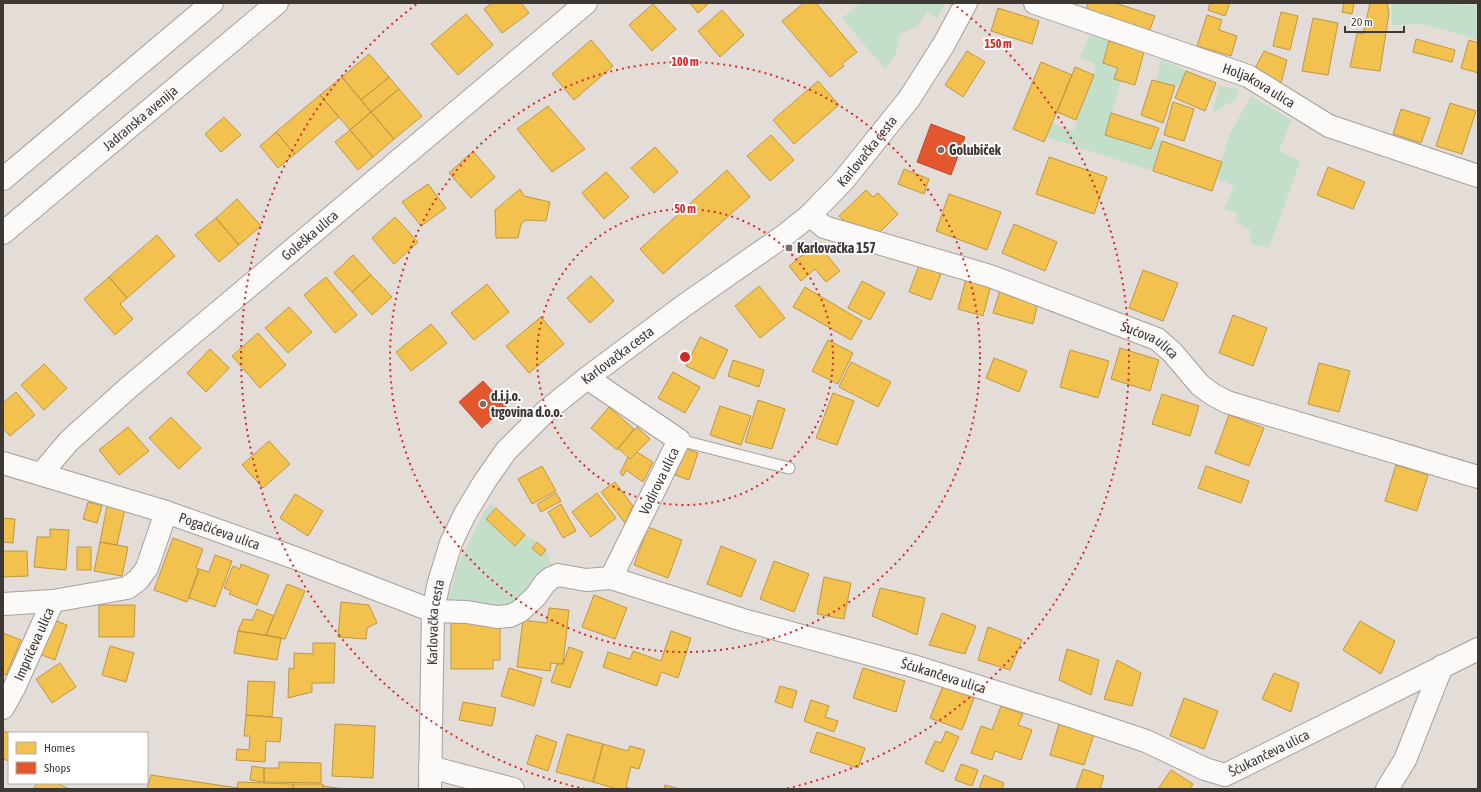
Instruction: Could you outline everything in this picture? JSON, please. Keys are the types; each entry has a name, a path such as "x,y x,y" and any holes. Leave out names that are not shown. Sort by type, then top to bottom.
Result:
{"street":[{"path":"3,179 212,3"},
{"name":"Jadranska avenija","path":"3,233 277,3"},
{"name":"Goleška ulica","path":"41,474 69,441 128,388 586,3"},
{"name":"Karlovačka cesta","path":"430,789 433,610 439,582 451,544 465,514 485,481 506,451 546,411 587,378 682,307 785,235 810,215 843,181 909,99 944,44 966,3"},
{"name":"Holjakova ulica","path":"1035,3 1248,76 1329,126 1478,176"},
{"name":"Sućova ulica","path":"810,215 824,227 990,276 1157,339 1172,352 1200,385 1212,394 1227,402 1478,477"},
{"name":"Vodirova ulica","path":"587,378 679,440 611,578"},
{"name":"Pogačićeva ulica","path":"3,463 166,512 298,559 433,610"},
{"name":"Imprićeva ulica","path":"3,604 53,601 127,588 138,580 147,568 166,512"},
{"name":"Šćukančeva ulica","path":"433,610 510,616 520,611 536,596 545,583 558,575 586,580 611,578 743,620 913,666 1146,741 1205,769 1219,782 1442,666 1478,649"},
{"name":"Imprićeva ulica","path":"3,708 14,688 53,601"},
{"path":"1387,789 1405,760 1442,666"},
{"path":"430,767 514,789"}],"lane":[{"path":"679,440 789,468"}],"green space":[{"path":"861,3 945,3 937,19 928,11 917,26 900,34 896,54 885,69 842,18"},
{"path":"1392,3 1478,5 1478,40 1424,24 1392,25"},
{"path":"1090,34 1109,41 1103,63 1118,68 1121,81 1105,135 1151,149 1155,137 1162,141 1153,171 1046,137 1052,123 1074,131 1096,65 1080,57"},
{"path":"1161,59 1186,71 1180,87 1156,81"},
{"path":"1219,86 1238,89 1235,100 1212,113"},
{"path":"1251,96 1291,120 1279,151 1300,161 1269,248 1251,244 1250,230 1236,221 1237,213 1224,209 1234,186 1216,178 1230,134"},
{"path":"490,504 496,508 486,519 514,546 525,535 537,542 532,548 541,556 546,550 554,572 518,603 497,608 450,603 449,599 457,567 483,514"}],"building: Homes":[{"path":"492,3 521,3 529,13 502,33 484,9"},
{"path":"690,3 709,3 698,13"},
{"path":"804,3 816,3 857,52 842,64 844,66 830,77 782,21"},
{"path":"1088,3 1115,3 1155,16 1149,32 1085,12"},
{"path":"1210,3 1230,3 1225,16 1208,10"},
{"path":"1344,3 1354,3 1352,14 1342,12"},
{"path":"1370,3 1387,3 1389,13 1380,71 1350,67 1357,33 1363,34"},
{"path":"653,4 676,29 652,51 629,25"},
{"path":"998,8 1039,21 1032,44 991,31"},
{"path":"722,10 744,35 720,57 698,31"},
{"path":"1281,12 1298,16 1290,50 1273,46"},
{"path":"466,14 493,45 458,75 431,44"},
{"path":"1207,15 1222,20 1219,30 1237,36 1231,56 1197,46"},
{"path":"1313,18 1338,23 1328,75 1302,71"},
{"path":"1416,39 1455,50 1452,62 1413,52"},
{"path":"591,40 613,66 574,100 552,74"},
{"path":"1469,40 1478,43 1478,73 1461,68"},
{"path":"1109,41 1144,52 1135,85 1114,79 1118,68 1103,63"},
{"path":"967,51 985,62 963,97 945,85"},
{"path":"1264,51 1287,60 1280,87 1252,74"},
{"path":"369,54 389,77 361,100 342,77"},
{"path":"1041,62 1072,75 1044,142 1013,129"},
{"path":"1075,67 1094,75 1076,120 1057,112"},
{"path":"1186,71 1216,83 1205,111 1175,98"},
{"path":"342,77 371,112 350,130 320,95"},
{"path":"389,77 399,89 371,112 361,100"},
{"path":"1152,80 1175,86 1163,123 1141,115"},
{"path":"818,81 839,105 794,144 773,120"},
{"path":"399,89 422,116 394,139 371,112"},
{"path":"320,95 339,117 295,154 276,132"},
{"path":"1173,102 1194,109 1184,141 1164,135"},
{"path":"1450,103 1476,111 1462,154 1436,146"},
{"path":"548,106 585,149 552,172 517,129"},
{"path":"1401,109 1430,118 1421,143 1393,134"},
{"path":"371,112 394,139 373,157 350,130"},
{"path":"1111,113 1159,128 1151,149 1105,135"},
{"path":"224,117 241,135 221,152 205,134"},
{"path":"350,130 373,157 358,170 335,142"},
{"path":"276,132 295,154 278,168 260,146"},
{"path":"771,135 794,160 770,181 747,156"},
{"path":"1162,141 1222,162 1212,191 1153,171"},
{"path":"655,147 678,172 654,193 631,168"},
{"path":"473,151 495,177 471,198 449,173"},
{"path":"1049,157 1107,177 1094,214 1036,194"},
{"path":"1328,167 1365,182 1353,209 1317,195"},
{"path":"904,169 929,179 924,194 898,184"},
{"path":"727,170 750,197 663,274 640,249"},
{"path":"606,172 629,197 604,219 582,193"},
{"path":"428,184 446,208 421,226 402,202"},
{"path":"520,189 524,196 550,202 546,221 526,220 521,224 518,238 496,238 495,210"},
{"path":"866,190 873,197 878,193 898,214 879,233 851,228 839,216"},
{"path":"949,194 1001,212 987,250 936,231"},
{"path":"237,199 261,226 239,245 216,218"},
{"path":"395,217 418,242 394,264 372,238"},
{"path":"216,218 239,245 219,262 195,235"},
{"path":"1014,224 1057,242 1045,271 1002,253"},
{"path":"157,235 175,256 127,298 109,277"},
{"path":"817,243 840,271 826,282 815,269 801,281 789,266"},
{"path":"353,255 371,275 352,292 334,273"},
{"path":"919,265 941,274 931,300 909,292"},
{"path":"1143,270 1178,283 1163,321 1129,308"},
{"path":"371,275 392,297 372,315 352,292"},
{"path":"591,276 614,301 590,323 567,298"},
{"path":"109,277 127,298 120,304 133,319 115,335 84,299"},
{"path":"326,277 357,315 335,333 304,295"},
{"path":"966,279 991,285 983,316 958,309"},
{"path":"862,281 885,293 870,320 848,308"},
{"path":"487,284 509,312 474,340 451,313"},
{"path":"759,286 785,318 760,338 735,306"},
{"path":"805,287 862,321 851,340 793,307"},
{"path":"1000,290 1038,302 1033,324 993,313"},
{"path":"289,307 312,332 288,353 265,328"},
{"path":"1233,315 1267,328 1253,366 1219,353"},
{"path":"541,317 564,344 529,373 506,346"},
{"path":"431,324 447,343 411,371 396,352"},
{"path":"258,333 286,365 260,388 232,356"},
{"path":"700,337 728,350 714,379 686,366"},
{"path":"828,340 853,353 838,384 812,371"},
{"path":"1120,348 1159,360 1150,391 1111,379"},
{"path":"210,349 229,368 206,392 187,373"},
{"path":"1070,350 1109,361 1098,398 1060,387"},
{"path":"994,358 1027,371 1019,392 986,378"},
{"path":"733,360 764,370 759,387 728,376"},
{"path":"851,362 891,382 878,407 839,387"},
{"path":"1319,363 1350,371 1339,412 1308,404"},
{"path":"44,364 67,388 44,410 21,385"},
{"path":"673,372 700,387 685,413 658,398"},
{"path":"16,392 35,415 10,436 3,428 3,403"},
{"path":"833,393 854,401 837,445 816,438"},
{"path":"1162,394 1199,406 1190,436 1152,424"},
{"path":"758,400 785,409 772,449 745,442"},
{"path":"720,406 751,416 741,445 710,435"},
{"path":"609,407 634,429 617,450 591,428"},
{"path":"1229,415 1264,428 1249,466 1215,453"},
{"path":"171,417 201,448 179,469 149,438"},
{"path":"128,427 149,451 119,475 99,450"},
{"path":"637,427 650,439 630,459 618,448"},
{"path":"269,441 290,464 263,488 242,465"},
{"path":"684,448 698,453 689,480 675,475"},
{"path":"637,452 653,462 643,482 626,470 623,476 620,473 628,457 630,459"},
{"path":"1396,465 1428,475 1417,511 1385,501"},
{"path":"542,466 556,491 532,504 518,479"},
{"path":"1206,466 1249,481 1241,503 1198,488"},
{"path":"615,482 633,506 625,523 601,492"},
{"path":"556,493 561,501 541,512 537,504"},
{"path":"597,493 616,518 591,537 572,512"},
{"path":"295,494 323,511 308,536 280,518"},
{"path":"88,502 102,506 97,523 83,519"},
{"path":"561,504 576,531 563,538 548,512"},
{"path":"107,506 125,509 117,545 100,542"},
{"path":"496,508 525,535 515,546 486,519"},
{"path":"3,518 15,519 13,543 3,542"},
{"path":"648,527 682,540 668,578 634,565"},
{"path":"50,529 69,530 66,570 34,567 37,537 50,537"},
{"path":"173,538 203,549 196,568 199,569 187,602 154,590"},
{"path":"100,542 128,547 122,576 94,571"},
{"path":"537,542 546,550 541,556 532,548"},
{"path":"721,546 756,560 741,597 707,584"},
{"path":"77,547 91,547 91,570 77,570"},
{"path":"3,551 27,551 28,576 3,577"},
{"path":"215,555 232,561 215,607 189,598 199,569 209,572"},
{"path":"774,561 809,574 794,612 760,599"},
{"path":"241,564 269,575 257,605 229,594 231,591 224,588 233,566 240,569"},
{"path":"824,577 851,583 844,619 817,614"},
{"path":"287,584 305,591 285,639 266,635"},
{"path":"880,588 925,598 917,635 872,616"},
{"path":"594,595 627,608 615,639 582,627"},
{"path":"341,602 369,605 377,623 367,628 366,639 338,637"},
{"path":"99,605 135,605 134,637 99,637"},
{"path":"549,608 569,610 563,664 551,663 550,671 517,667 523,620 547,623"},
{"path":"257,609 274,616 266,635 238,631 243,619 252,620"},
{"path":"942,613 976,626 965,654 929,645"},
{"path":"51,619 67,625 55,660 39,654"},
{"path":"1360,621 1395,641 1381,674 1343,650"},
{"path":"451,623 500,623 500,660 493,660 493,669 451,669"},
{"path":"988,627 1022,640 1010,670 978,660"},
{"path":"238,631 281,638 277,660 234,653"},
{"path":"671,631 691,638 678,678 661,672 657,686 603,667 608,652 630,659 633,651 661,661"},
{"path":"3,633 21,640 6,675 3,674"},
{"path":"313,643 335,643 334,683 312,683 312,692 288,698 289,668 294,669 294,653 313,654"},
{"path":"110,646 134,653 126,682 102,675"},
{"path":"569,647 583,652 570,688 551,682 557,664 563,664"},
{"path":"1067,649 1099,660 1091,695 1059,680"},
{"path":"1117,660 1141,673 1132,706 1104,699"},
{"path":"60,663 76,687 52,703 36,679"},
{"path":"509,668 542,678 534,706 501,696"},
{"path":"863,668 905,681 896,712 853,698"},
{"path":"1274,673 1299,683 1291,712 1262,699"},
{"path":"248,681 275,682 272,717 246,715"},
{"path":"780,686 797,691 792,708 775,702"},
{"path":"943,686 974,698 962,730 930,718"},
{"path":"1184,698 1218,711 1204,749 1170,736"},
{"path":"811,700 829,706 825,717 838,721 834,732 804,721"},
{"path":"463,702 496,708 492,726 459,720"},
{"path":"1001,706 1023,714 1018,725 1032,730 1021,760 995,751 992,760 971,753 981,726 992,730"},
{"path":"246,715 282,718 280,742 266,741 265,762 236,760 237,749 249,750 250,736 244,736"},
{"path":"335,724 375,726 373,778 332,776"},
{"path":"1059,724 1094,734 1084,765 1050,755"},
{"path":"3,731 8,733 8,761 3,759"},
{"path":"946,731 959,737 943,772 925,763 935,741 941,743"},
{"path":"817,732 865,748 858,768 810,752"},
{"path":"567,734 603,744 593,782 556,772"},
{"path":"536,735 557,742 548,771 527,764"},
{"path":"603,744 628,751 630,746 645,750 639,769 631,767 626,787 632,789 617,789 593,782"},
{"path":"279,762 321,763 321,783 264,782 264,768 279,768"},
{"path":"961,764 978,770 972,786 955,780"},
{"path":"252,766 264,768 264,782 250,780"},
{"path":"1083,769 1104,776 1100,789 1076,789"},
{"path":"1171,770 1193,784 1190,789 1158,789"},
{"path":"151,775 238,788 147,789"},
{"path":"984,775 1004,783 1002,789 979,789"},
{"path":"238,782 293,784 293,789 237,789"},
{"path":"36,784 59,784 69,789 33,789"},
{"path":"293,784 323,784 323,789 293,789"},
{"path":"665,785 680,789 664,789"},
{"path":"323,786 344,789 323,789"}],"building: Shops":[{"name":"Golubiček","path":"931,124 965,137 951,175 917,162"},
{"name":"d.i.j.o. trgovina d.o.o.","path":"483,381 506,406 482,428 459,402"}],"place":[{"name":"Golubiček","path":"941,150"},
{"name":"Karlovačka 157","path":"789,248"},
{"name":"d.i.j.o. trgovina d.o.o.","path":"483,404"}]}
